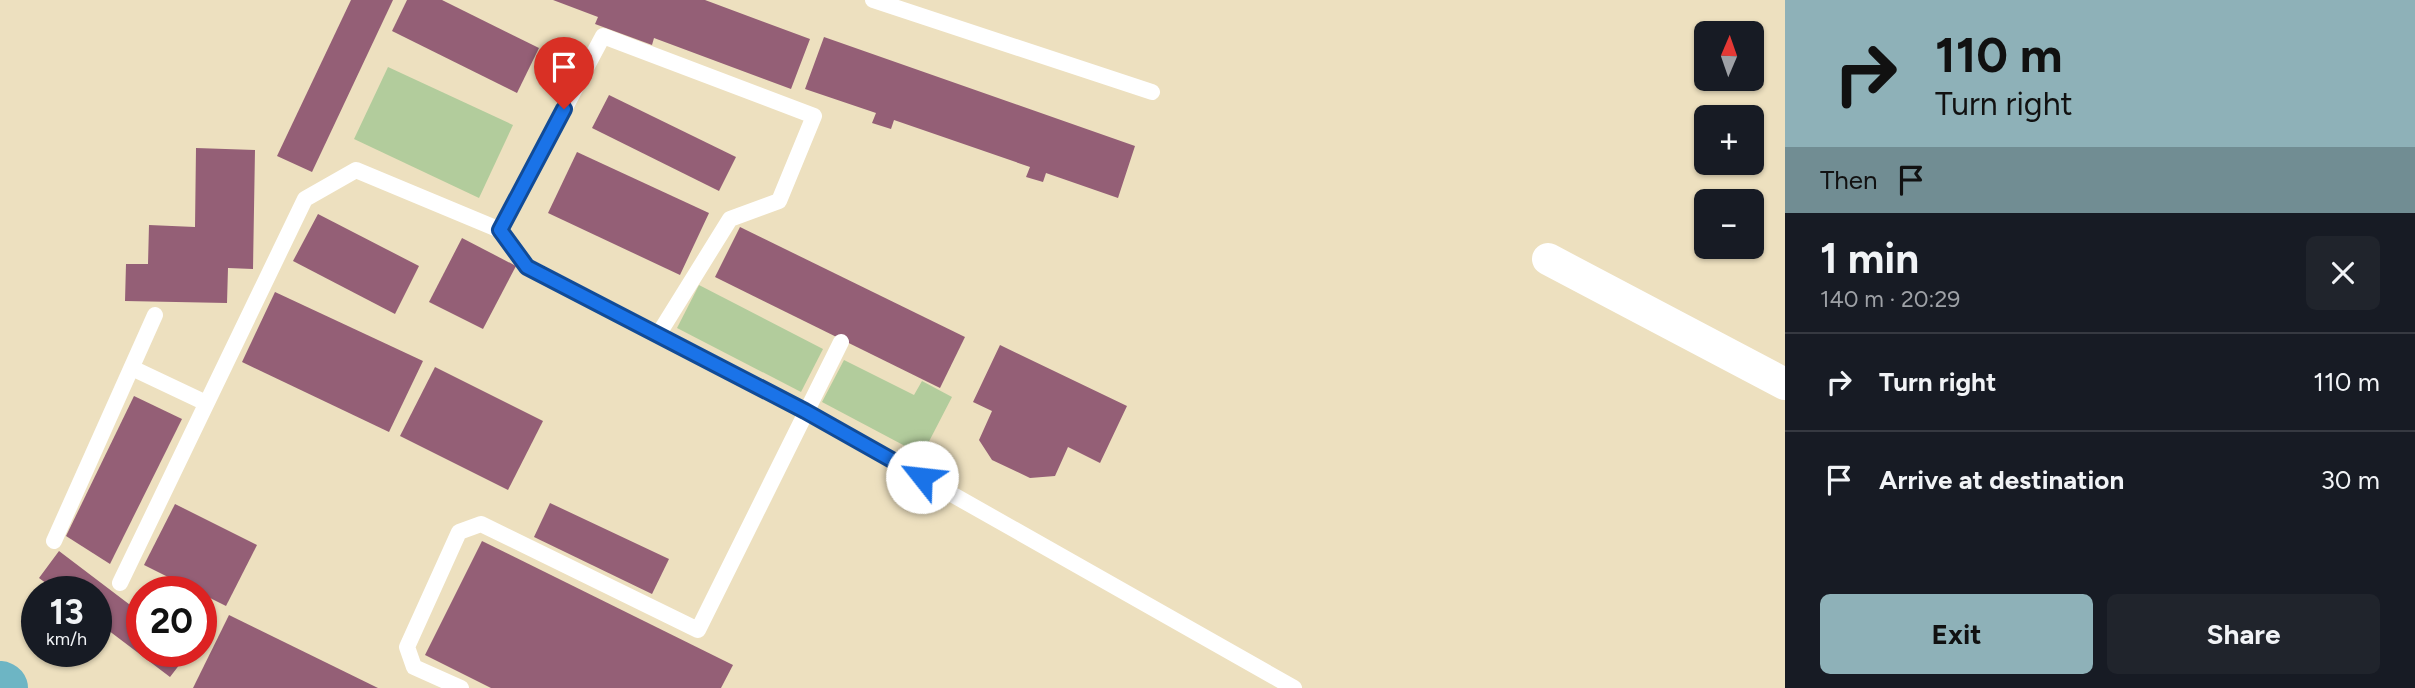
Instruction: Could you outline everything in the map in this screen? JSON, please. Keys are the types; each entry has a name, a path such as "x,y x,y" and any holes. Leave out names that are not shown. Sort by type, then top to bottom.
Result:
{"street":[{"path":"1548,259 1785,384"}],"lane":[{"path":"873,0 1152,92"},
{"path":"500,230 603,36 814,116 779,201 730,219 658,335"},
{"path":"120,583 305,199 356,170 500,230 527,267 805,411 1294,688"},
{"path":"54,541 155,314"},
{"path":"461,688 414,667 407,647 459,532 481,524 698,630 841,342"},
{"path":"132,368 206,403"}],"green space":[{"path":"388,67 513,125 479,198 354,139"},
{"path":"699,285 823,349 801,392 677,328"},
{"path":"844,360 914,395 922,381 952,397 922,455 822,402"}],"building":[{"path":"351,0 393,0 312,172 277,156"},
{"path":"407,0 442,0 539,48 517,93 392,31"},
{"path":"553,0 705,0 810,39 791,89 654,38 652,45 595,24 598,17"},
{"path":"824,37 1135,146 1118,198 1046,173 1043,182 1026,177 1030,167 894,120 891,129 872,123 876,113 805,89"},
{"path":"609,95 736,157 719,191 592,128"},
{"path":"196,148 255,150 253,269 228,268 227,303 125,301 126,264 148,264 149,225 195,227"},
{"path":"577,152 709,213 680,275 548,213"},
{"path":"318,214 419,266 395,314 293,261"},
{"path":"740,227 965,337 940,388 715,277"},
{"path":"462,238 516,266 483,329 429,302"},
{"path":"275,292 423,361 389,432 242,362"},
{"path":"1000,345 1127,406 1100,463 1068,447 1055,476 1030,478 992,460 979,440 992,411 973,402"},
{"path":"435,367 543,421 508,490 400,436"},
{"path":"134,396 182,419 110,564 66,536"},
{"path":"550,503 669,559 652,594 534,537"},
{"path":"175,504 257,545 226,606 217,602 217,576 166,576 144,565"},
{"path":"482,541 733,665 721,688 491,688 425,655"},
{"path":"59,551 92,576 40,576"},
{"path":"112,591 126,602 126,644 112,633"},
{"path":"229,615 378,688 193,688 203,667 217,667 217,639"},
{"path":"157,667 178,667 170,677"}],"route":[{"path":"564,109 500,230 527,267 805,411 922,477"}]}
